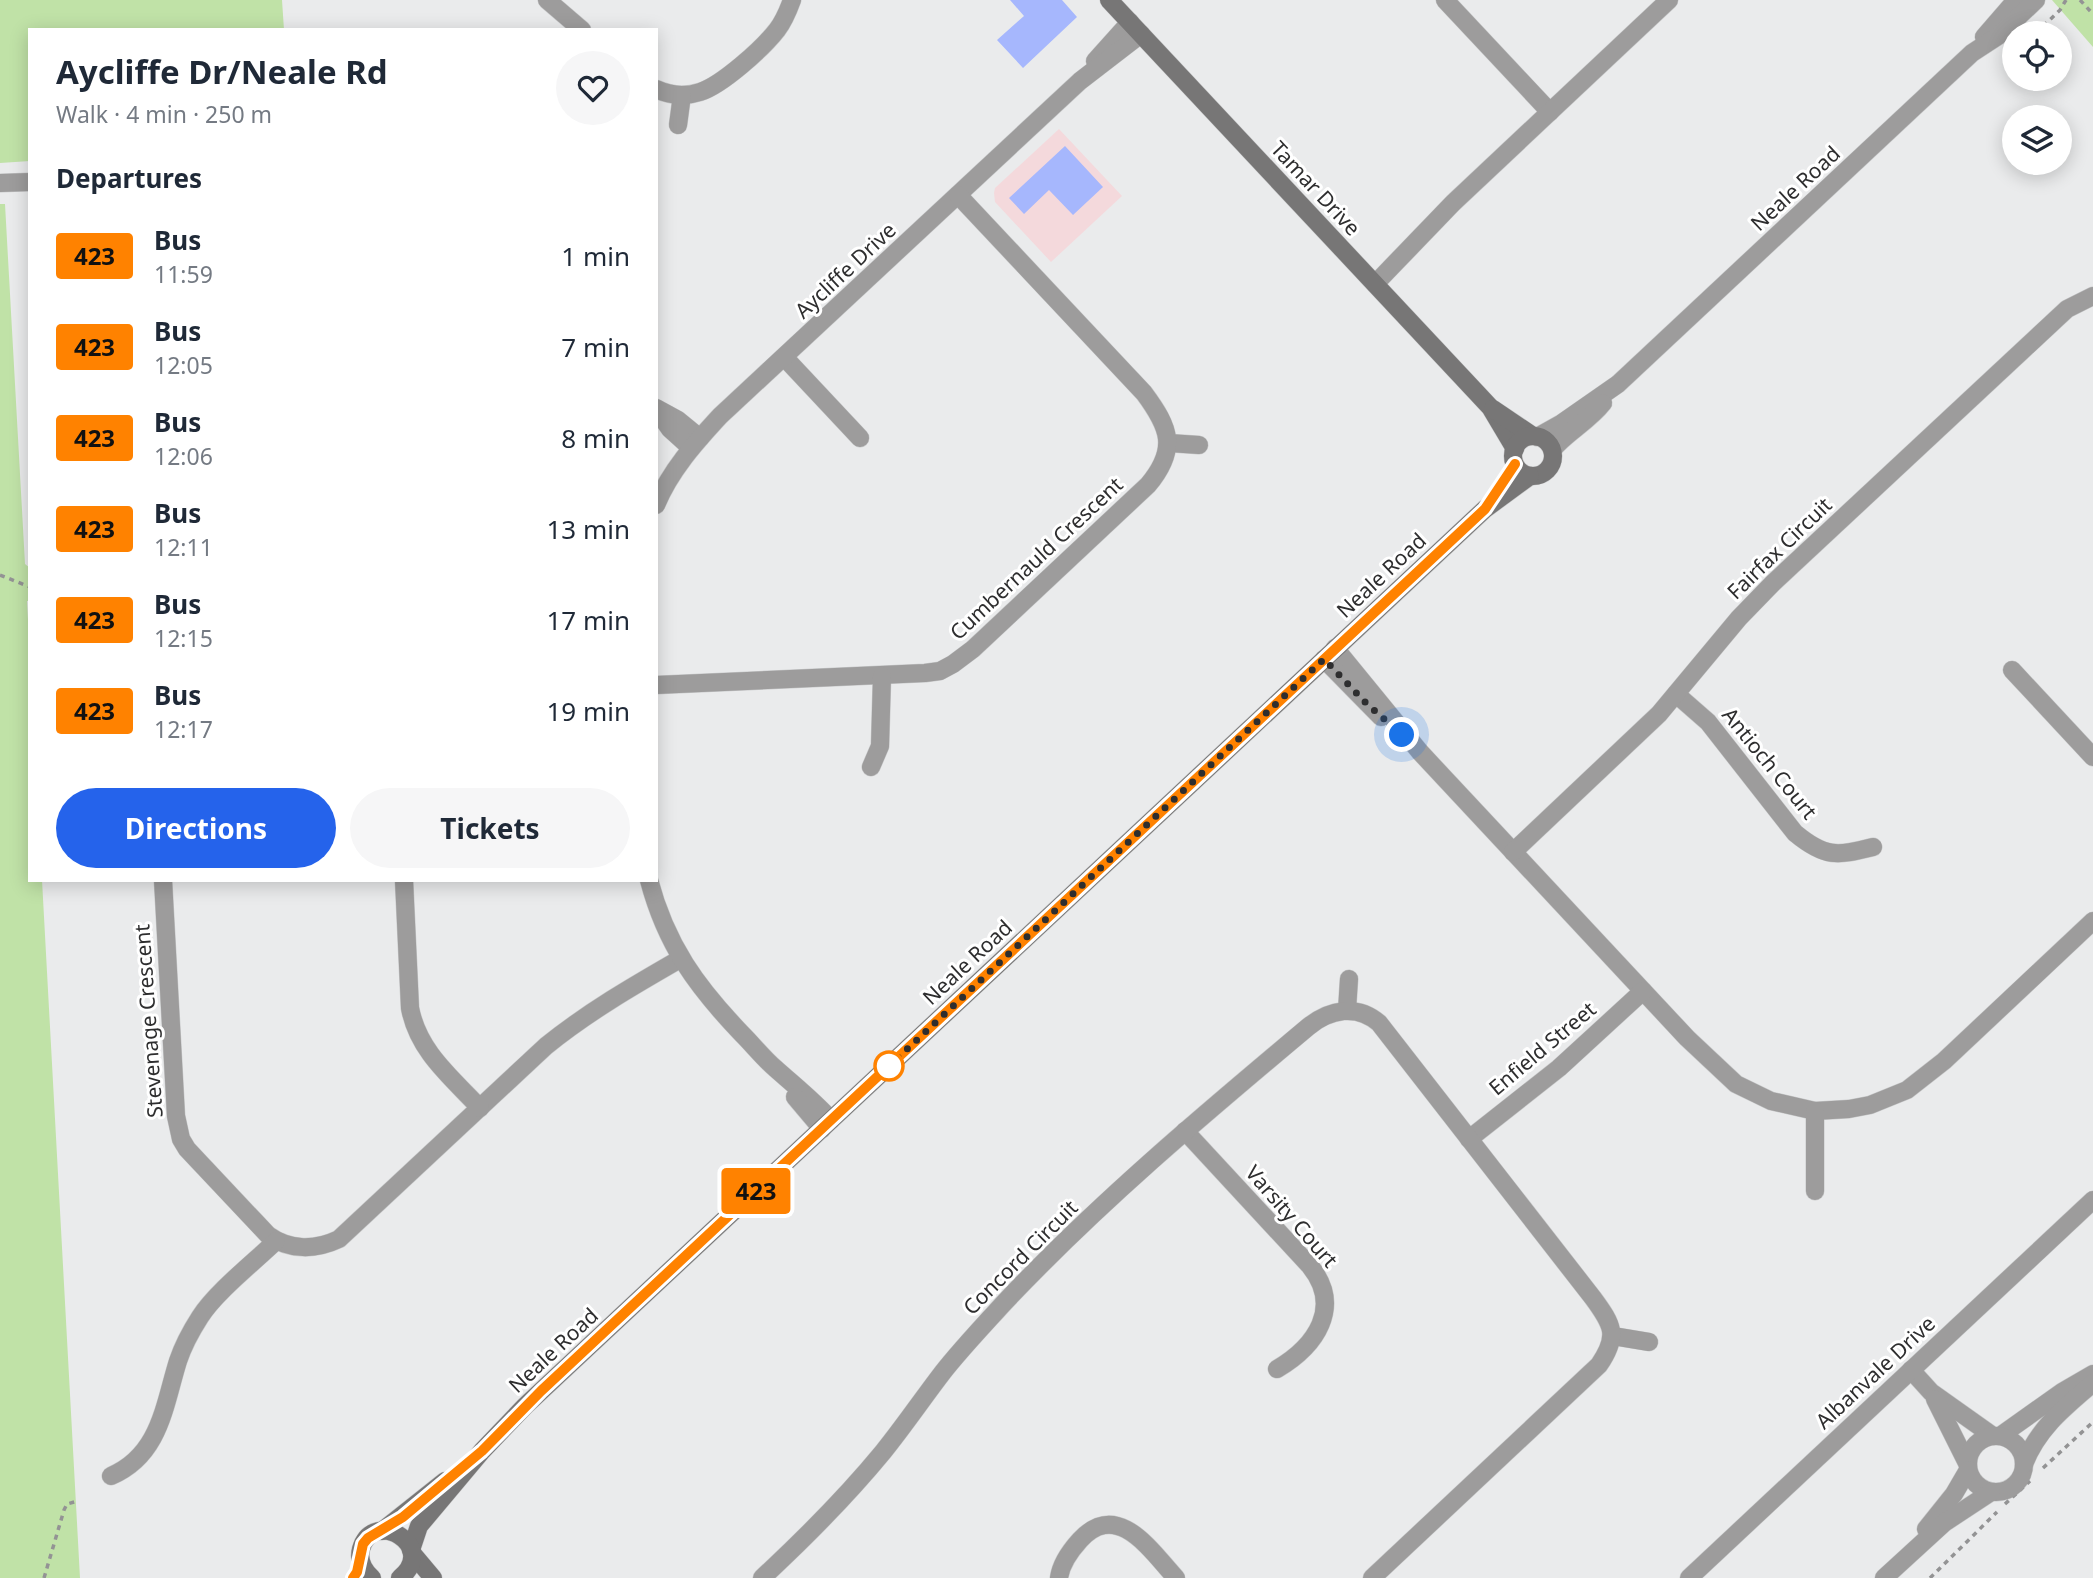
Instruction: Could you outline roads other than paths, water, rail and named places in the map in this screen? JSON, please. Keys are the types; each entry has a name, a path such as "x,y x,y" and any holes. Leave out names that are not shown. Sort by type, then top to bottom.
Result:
{"street":[{"path":"547,0 580,28"},
{"path":"658,90 682,95 698,93 728,76 776,31 792,0"},
{"name":"Tamar Drive","path":"1109,0 1490,407 1535,437"},
{"path":"1445,0 1550,112"},
{"path":"1371,280 1669,0"},
{"name":"Neale Road","path":"1552,450 1586,422 1618,384 1972,53 2016,0"},
{"name":"Neale Road","path":"1972,53 2020,18 2036,0"},
{"name":"Aycliffe Drive","path":"658,501 695,443 720,416 1135,28"},
{"path":"678,125 682,95"},
{"path":"0,183 28,182"},
{"path":"958,195 1144,393 1161,416 1169,443 1199,445"},
{"name":"Fairfax Circuit","path":"1513,852 1641,732 1739,618 1773,583 2067,309 2080,300 2093,296"},
{"path":"785,358 859,438"},
{"name":"Neale Road","path":"1535,437 1562,423 1618,384"},
{"name":"Tamar Drive","path":"1490,407 1515,456"},
{"path":"658,410 678,420 695,443"},
{"path":"1535,437 1546,442 1552,450 1552,464 1543,474 1530,476 1524,474 1515,456 1522,440 1535,437"},
{"name":"Cumbernauld Crescent","path":"658,685 882,676 940,671 962,658 1148,485 1159,472 1169,443"},
{"name":"Neale Road","path":"1485,509 1515,456"},
{"name":"Neale Road","path":"400,1578 409,1568 419,1526 482,1451 534,1398 1485,509 1530,476"},
{"path":"1329,654 1366,703 1420,752 1706,1057 1736,1084 1771,1101 1815,1111 1849,1109 1870,1105 1907,1090 1944,1061 2093,921"},
{"path":"2012,670 2093,757"},
{"path":"871,767 880,746 882,676"},
{"name":"Antioch Court","path":"1676,694 1708,722 1794,833 1809,845 1821,852 1832,854 1845,854 1873,847"},
{"name":"Stevenage Crescent","path":"163,882 176,1116 181,1139 195,1159 257,1225 276,1241"},
{"path":"404,882 413,1023 425,1048 480,1108"},
{"path":"650,882 659,914 680,959 701,989 775,1068 796,1099 827,1124"},
{"path":"111,1476 134,1462 155,1437 168,1404 178,1362 202,1314 276,1241 313,1248 339,1239 574,1023 680,959"},
{"path":"1349,979 1347,1010 1369,1014 1379,1023 1606,1316 1613,1336 1609,1350 1599,1365 1372,1578"},
{"name":"Enfield Street","path":"1469,1139 1559,1068 1643,990"},
{"name":"Concord Circuit","path":"762,1578 849,1490 883,1451 946,1369 1005,1302 1185,1131 1315,1021 1347,1010"},
{"path":"1815,1111 1815,1191"},
{"name":"Varsity Court","path":"1185,1131 1320,1278 1326,1307 1322,1321 1304,1349 1277,1368"},
{"name":"Albanvale Drive","path":"1689,1578 2093,1200"},
{"path":"1613,1336 1649,1342"},
{"path":"1911,1370 1931,1392 1996,1436"},
{"path":"1996,1436 2062,1391 2093,1374"},
{"path":"1884,1578 1944,1523 1992,1492 2001,1491 2017,1482 2038,1435 2093,1382"},
{"path":"1931,1392 1976,1484 1992,1492"},
{"path":"1905,1557 1954,1494 1968,1468 1972,1449 1985,1438 2007,1438 2019,1448 2024,1464"},
{"name":"Neale Road","path":"360,1559 363,1544 368,1538 382,1531 482,1451"},
{"path":"1059,1578 1064,1560 1083,1536 1094,1528 1117,1524 1140,1538 1176,1578"},
{"path":"382,1531 390,1531 403,1537 433,1578"},
{"path":"353,1578 360,1559"},
{"path":"360,1559 362,1567 372,1578"}]}
